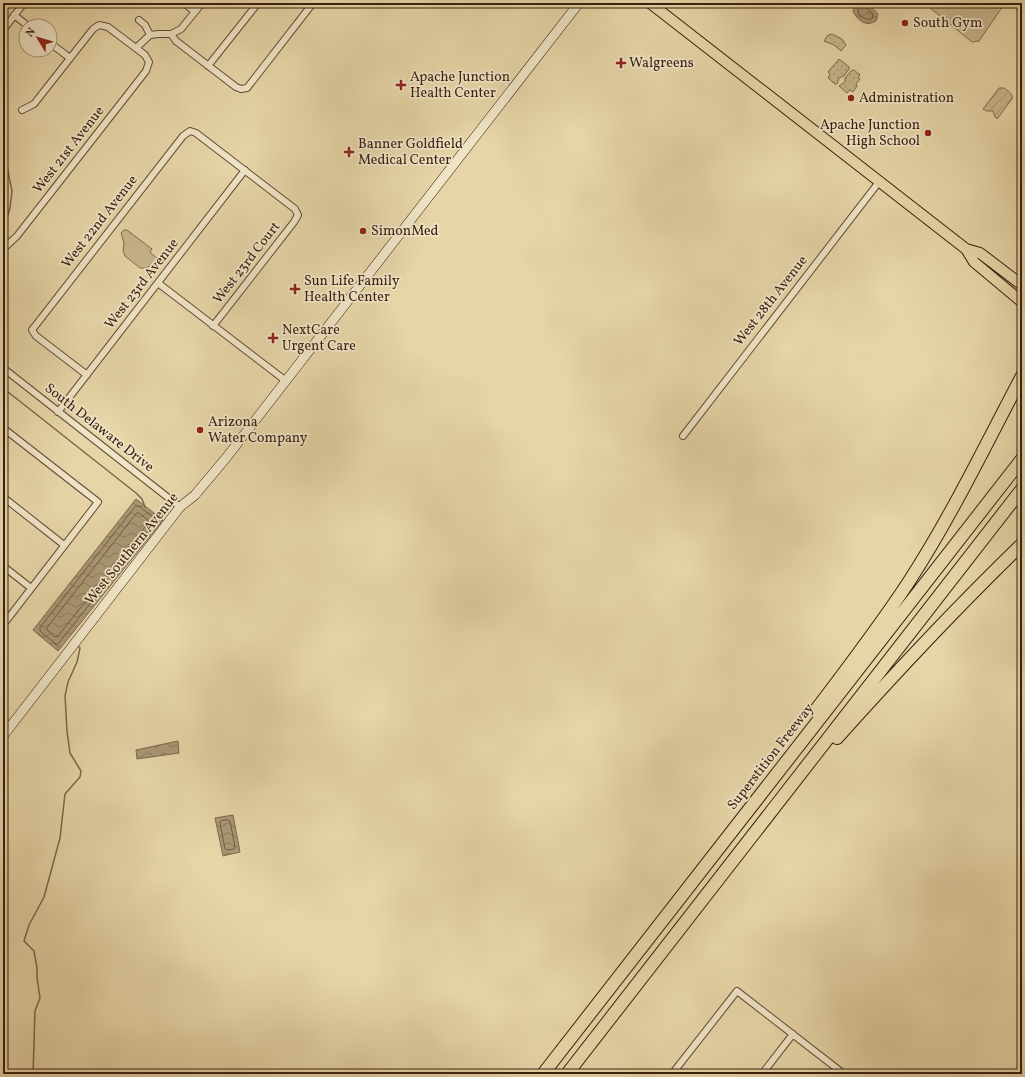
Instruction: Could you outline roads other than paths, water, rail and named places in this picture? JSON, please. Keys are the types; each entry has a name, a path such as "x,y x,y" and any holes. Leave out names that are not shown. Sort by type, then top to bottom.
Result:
{"highway":[{"path":"722,844 763,782 874,632 908,583 963,489 1022,376"},
{"name":"Superstition Freeway","path":"543,1074 1022,459"},
{"path":"567,1074 1022,489"},
{"path":"778,802 816,763 907,660 1022,544"}],"main road":[{"name":"West Southern Avenue","path":"3,736 180,507 195,495 212,476 579,3"},
{"path":"650,3 966,249 978,266 1022,302"},
{"path":"966,249 980,253 1022,285"}],"street":[{"path":"3,30 24,3"},
{"path":"184,3 195,12"},
{"path":"22,110 34,104 92,28 99,25 108,27 136,48 150,35 171,34 181,29 202,3"},
{"path":"208,66 258,3"},
{"path":"171,34 176,41 236,88 247,88 313,3"},
{"path":"14,15 18,18"},
{"path":"139,20 145,25 150,35"},
{"name":"West 21st Avenue","path":"3,249 18,236 146,71 149,62 145,55 136,48"},
{"path":"58,49 70,58"},
{"name":"West 22nd Avenue","path":"87,376 36,336 32,330 183,136 190,131 196,133 245,170"},
{"name":"West 23rd Court","path":"213,326 298,215 295,209 245,170"},
{"name":"West 23rd Avenue","path":"58,412 245,170"},
{"name":"West 28th Avenue","path":"683,436 879,182"},
{"path":"158,283 286,381"},
{"name":"South Delaware Drive","path":"4,369 180,507"},
{"path":"3,428 98,502 3,625"},
{"path":"3,497 64,545"},
{"path":"3,566 31,588"},
{"path":"672,1074 737,991 844,1074"},
{"path":"762,1074 793,1034"}],"water":[{"path":"858,3 867,5 874,9 878,14 876,21 866,23 857,18 853,11"},
{"path":"136,499 163,520 58,651 33,630"},
{"path":"178,741 179,753 137,759 136,750"},
{"path":"233,815 240,852 223,856 215,818"}],"waterway":[{"path":"3,147 12,191 10,208 3,231"},
{"path":"3,388 136,493 142,499 145,507"},
{"path":"33,1074 35,1011 40,998 34,951 24,941 29,925 44,897 60,838 65,794 80,777 81,771 70,753 65,696 68,682 77,662 80,648 78,646"}],"place":[{"name":"South Gym","path":"905,23"},
{"name":"Walgreens","path":"621,63"},
{"name":"Apache Junction Health Center","path":"401,85"},
{"name":"Administration","path":"851,98"},
{"name":"Apache Junction High School","path":"928,133"},
{"name":"Banner Goldfield Medical Center","path":"349,152"},
{"name":"SimonMed","path":"363,231"},
{"name":"Sun Life Family Health Center","path":"295,289"},
{"name":"NextCare Urgent Care","path":"273,338"},
{"name":"Arizona Water Company","path":"200,430"}]}
